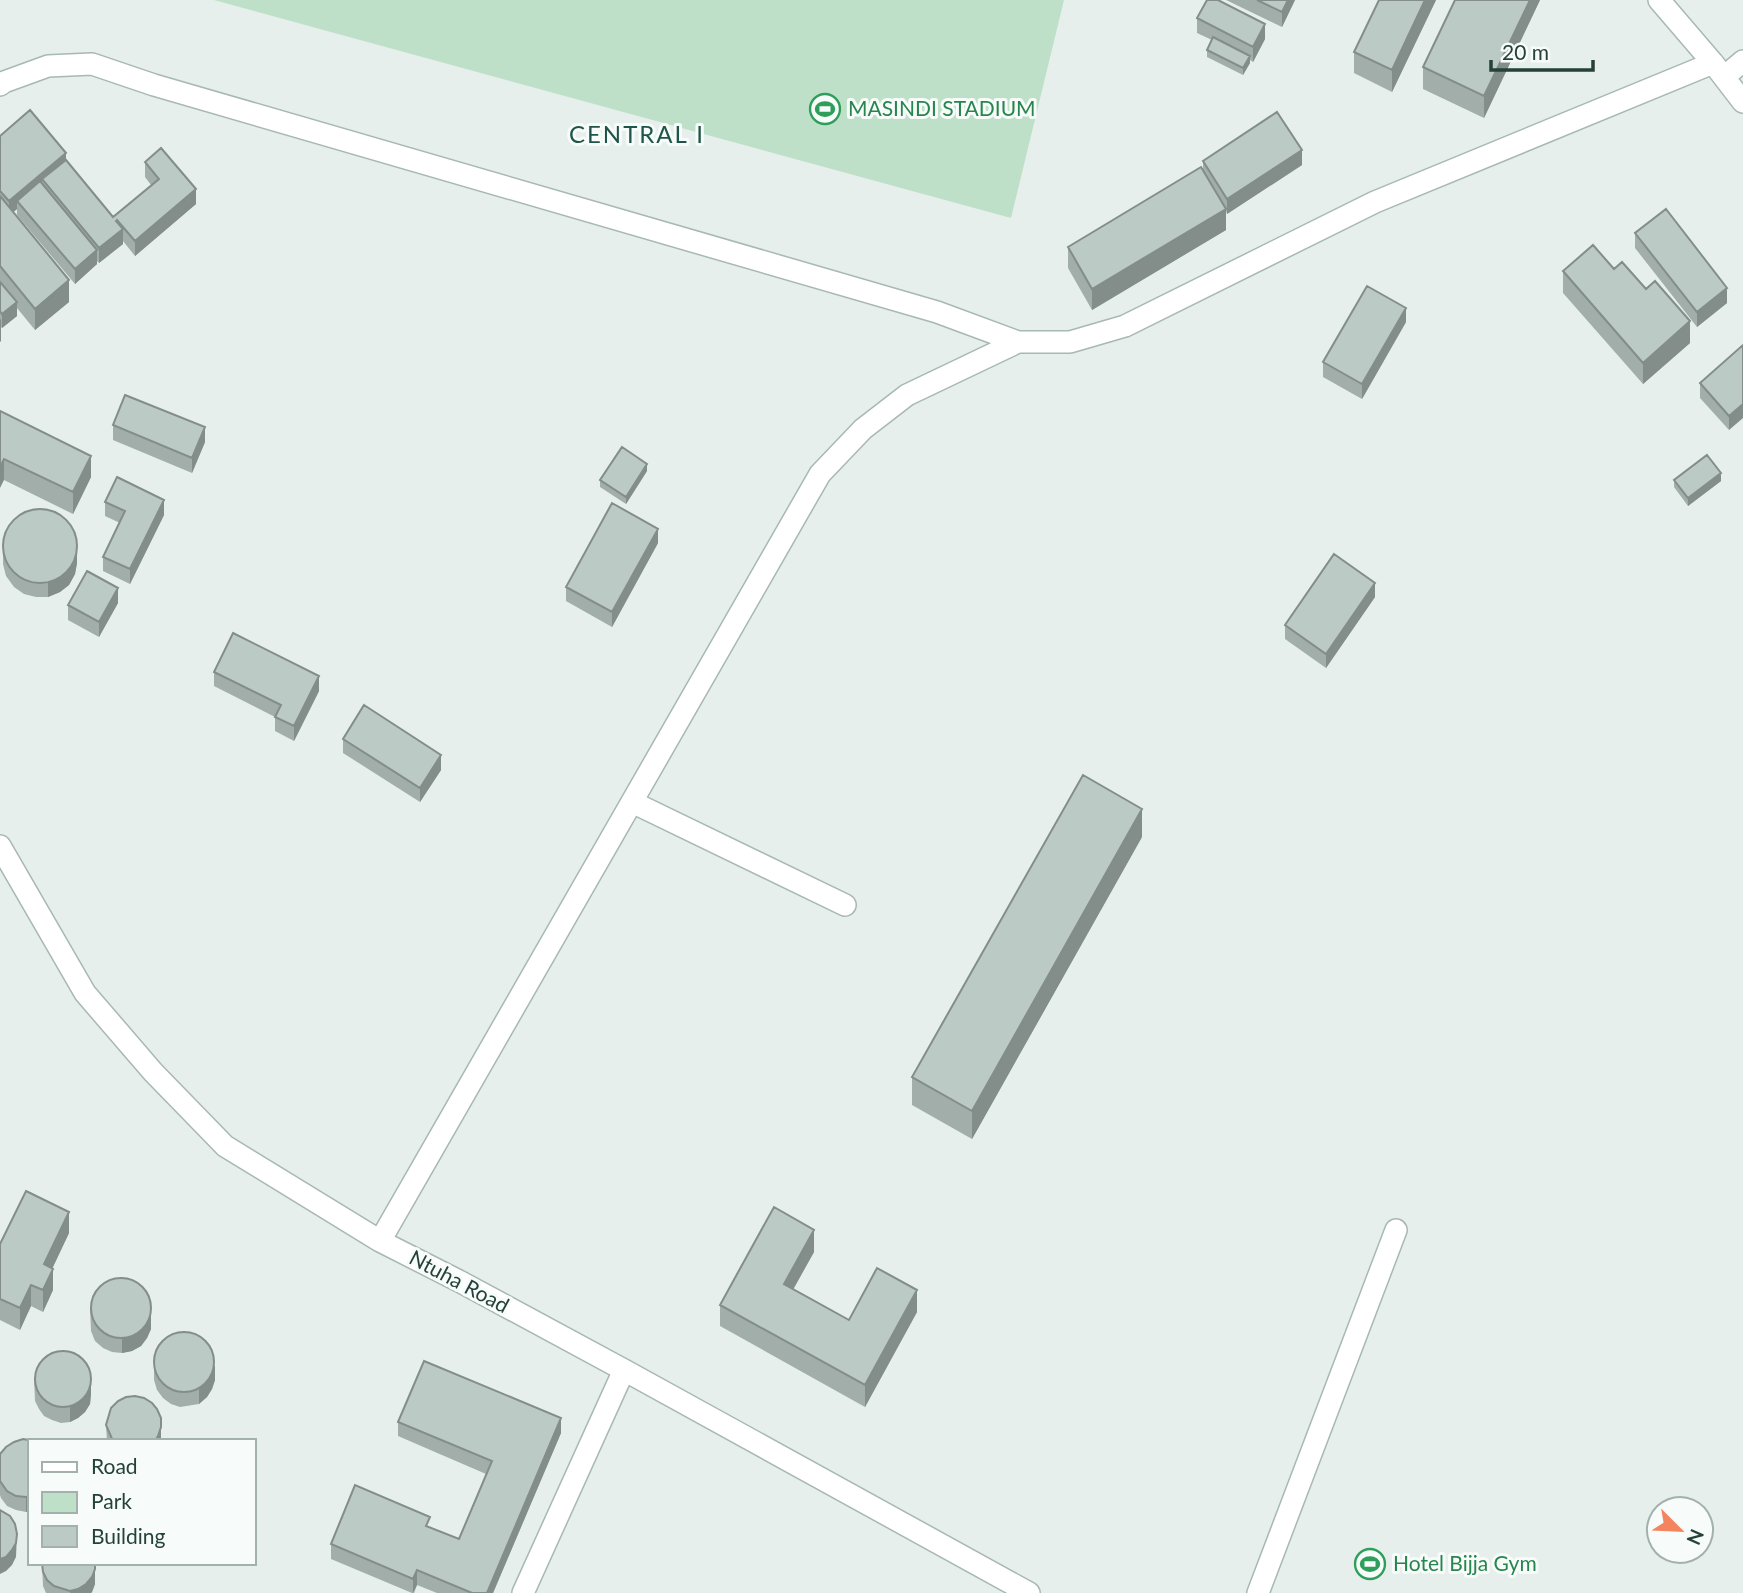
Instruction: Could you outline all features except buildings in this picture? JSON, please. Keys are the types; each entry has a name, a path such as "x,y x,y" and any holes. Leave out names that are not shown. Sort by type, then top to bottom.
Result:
{"street":[{"path":"1659,0 1743,102"},
{"path":"0,85 48,66 92,64 154,85 937,312 1018,342 1070,342 1125,326 1375,202 1743,61"},
{"path":"380,1241 820,474 863,429 907,395 1018,342"},
{"path":"632,802 845,905"},
{"name":"Ntuha Road","path":"0,846 85,993 152,1072 225,1146 380,1241 624,1370 1029,1593"},
{"path":"1258,1593 1396,1230"},
{"path":"523,1593 624,1370"}],"green space":[{"name":"MASINDI STADIUM","path":"214,0 1064,0 1011,218"}],"place":[{"name":"MASINDI STADIUM","path":"825,109"},
{"name":"Hotel Bijja Gym","path":"1370,1564"}],"district":[{"name":"CENTRAL I","path":"637,135"}]}
